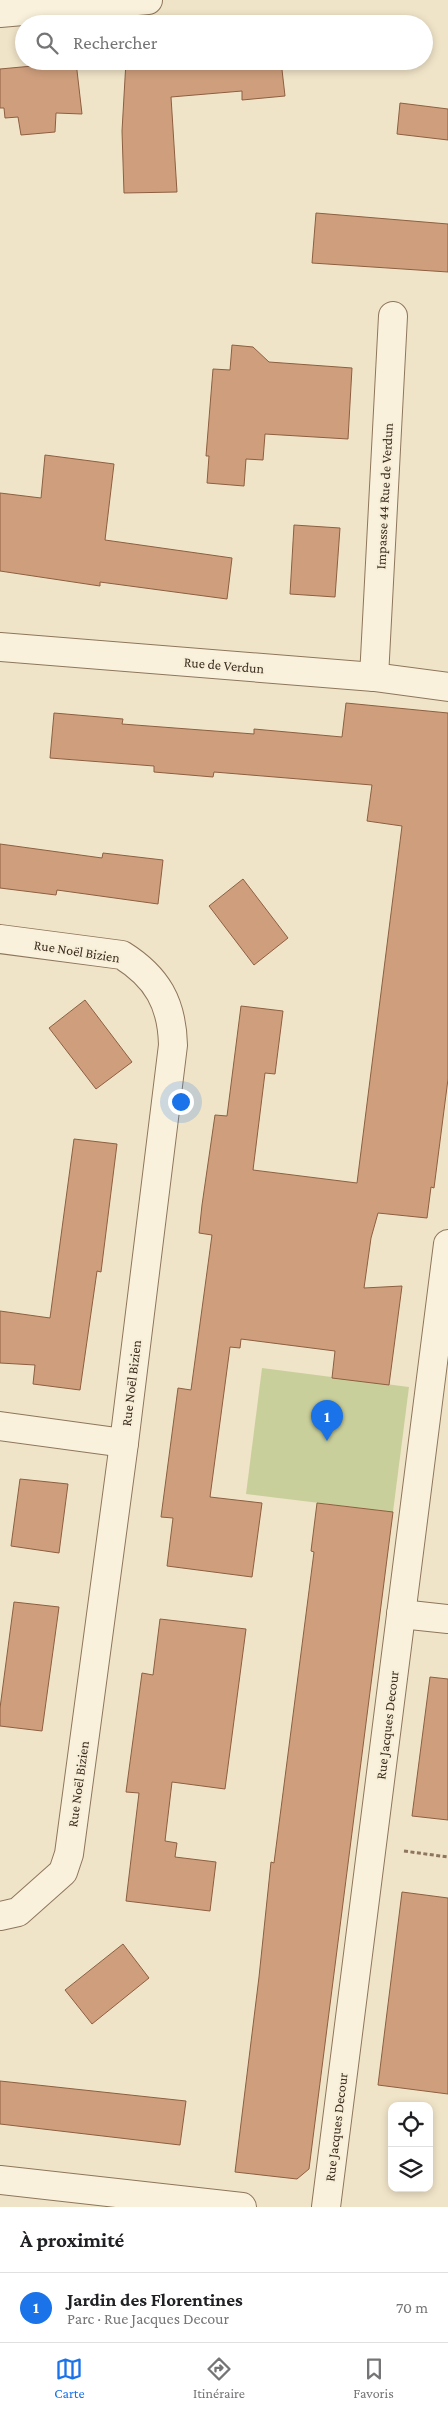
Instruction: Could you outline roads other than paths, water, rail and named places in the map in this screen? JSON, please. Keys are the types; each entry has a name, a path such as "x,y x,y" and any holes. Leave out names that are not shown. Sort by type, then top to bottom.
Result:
{"street":[{"path":"5,8 148,0"},
{"name":"Impasse 44 Rue de Verdun","path":"374,677 394,316"},
{"name":"Rue de Verdun","path":"0,646 374,677 448,686"},
{"name":"Rue Noël Bizien","path":"0,939 122,955 138,966 155,984 169,1009 173,1023 174,1045 124,1444 69,1854 63,1872 18,1912 0,1916"},
{"name":"Rue Jacques Decour","path":"326,2207 448,1244"},
{"path":"0,1426 124,1444"},
{"path":"401,1614 448,1619"},
{"path":"0,2180 242,2207"}],"place":[{"name":"Jardin des Florentines","path":"327,1441"}]}
